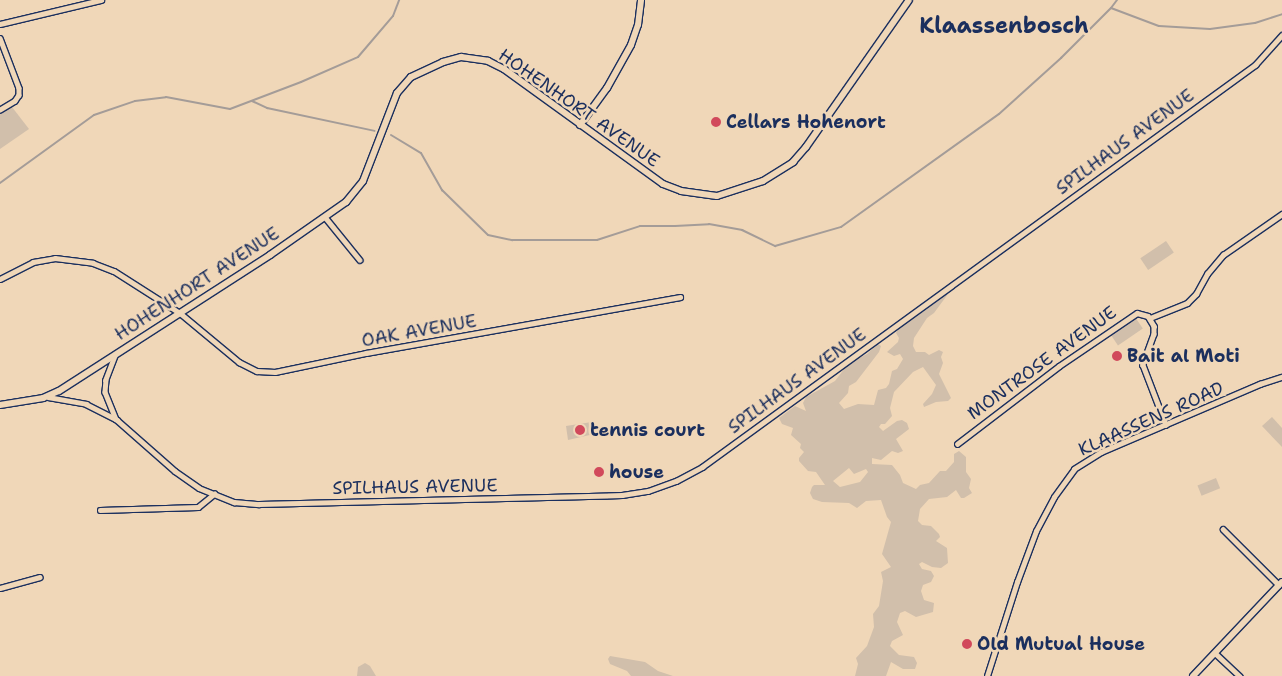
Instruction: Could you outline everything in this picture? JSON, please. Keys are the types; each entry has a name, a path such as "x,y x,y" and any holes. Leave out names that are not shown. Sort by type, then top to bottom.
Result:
{"street":[{"path":"0,24 101,0"},
{"path":"580,125 607,88 631,45 638,26 641,0"},
{"name":"HOHENHORT AVENUE","path":"48,397 180,314 351,198 363,180 375,155 391,105 404,83 443,62 461,58 488,61 504,69 654,179 681,191 717,196 763,181 793,162 806,147 909,0"},
{"name":"SPILHAUS AVENUE","path":"48,397 86,404 116,420 175,471 199,488 234,502 259,504 622,496 648,491 676,481 702,467 1255,65 1282,35"},
{"path":"0,38 19,88 19,95 15,101 0,110"},
{"path":"1166,424 1143,368 1144,358 1154,332 1150,318 1188,303 1207,274 1223,256 1282,214"},
{"path":"325,217 360,260"},
{"name":"OAK AVENUE","path":"0,279 33,262 55,258 93,263 114,270 180,314 239,362 257,371 275,372 366,353 680,297"},
{"name":"MONTROSE AVENUE","path":"956,444 1059,366 1132,314 1142,313 1150,318"},
{"name":"SPILHAUS AVENUE","path":"116,355 106,380 105,392 116,420"},
{"name":"KLAASSENS ROAD","path":"987,676 1030,544 1048,506 1074,469 1089,458 1260,384 1282,377"},
{"path":"0,406 48,397"},
{"path":"100,510 198,506 214,494"},
{"path":"1189,676 1195,674 1281,583 1223,529"},
{"path":"0,588 40,577"},
{"path":"1215,653 1240,676"}],"shaded area":[{"path":"12,107 29,129 0,149 0,113"},
{"path":"1166,241 1174,253 1148,270 1140,258"},
{"path":"948,294 934,313 927,318 914,338 913,346 916,352 925,352 929,355 939,350 943,352 941,357 943,363 939,374 951,398 948,401 936,402 924,407 923,404 932,394 936,385 923,367 913,372 894,392 890,408 892,416 885,424 881,424 879,427 883,431 897,421 902,420 907,423 909,429 896,439 903,451 898,453 892,451 881,460 872,458 872,464 892,465 900,475 903,483 916,489 920,485 929,483 940,471 946,471 954,462 954,454 959,451 966,457 966,472 971,479 969,488 972,493 961,498 956,490 947,497 929,499 920,509 918,521 922,525 931,526 939,534 940,537 936,541 947,548 948,563 941,568 932,567 922,562 919,564 922,569 931,571 934,576 931,582 923,585 921,591 924,600 934,603 933,612 916,617 905,611 900,613 897,622 903,635 892,641 890,646 899,655 914,657 917,663 915,669 903,669 891,662 886,676 855,676 858,664 856,658 867,646 874,627 873,614 879,606 883,581 881,572 891,567 882,554 891,522 887,517 881,500 866,501 857,508 849,503 822,502 813,499 810,493 812,487 814,485 825,485 816,472 808,471 799,461 804,452 800,448 801,444 791,435 793,428 782,424 779,418 795,406 806,411 803,403 806,397 835,381 848,364 867,354 878,344 881,346 879,352 856,382 849,386 848,393 839,403 844,409 858,404 874,405 878,390 886,388 892,371 897,369 903,359 900,354 894,356 887,352 898,342 899,338 896,333 899,328 927,309 937,298","holes":["849,468 854,474 866,469 868,472 860,482 840,487 833,481"]},
{"path":"1135,317 1143,329 1118,345 1110,334"},
{"path":"1272,417 1282,428 1282,447 1262,426"},
{"name":"tennis court","path":"592,422 594,434 568,440 566,426"},
{"path":"1216,478 1220,488 1202,496 1197,485"},
{"path":"610,656 645,662 658,671 673,676 631,676 627,671 610,664 608,659"},
{"path":"365,663 370,666 376,676 357,676 358,667"}],"waterway":[{"path":"0,183 94,115 135,101 166,97 230,109 301,82 358,57 393,16 399,0"},
{"path":"1111,8 1117,0"},
{"path":"391,135 421,153 442,190 488,235 512,240 597,240 640,226 709,224 742,230 775,246 841,227 999,114 1061,58 1111,8 1159,26 1210,29 1255,23 1282,14"},
{"path":"252,101 267,108 375,131"}],"place":[{"name":"Cellars Hohenort","path":"716,122"},
{"name":"Bait al Moti","path":"1117,356"},
{"name":"tennis court","path":"580,430"},
{"name":"house","path":"599,472"},
{"name":"Old Mutual House","path":"967,644"}],"district":[{"name":"Klaassenbosch","path":"1004,26"}]}
